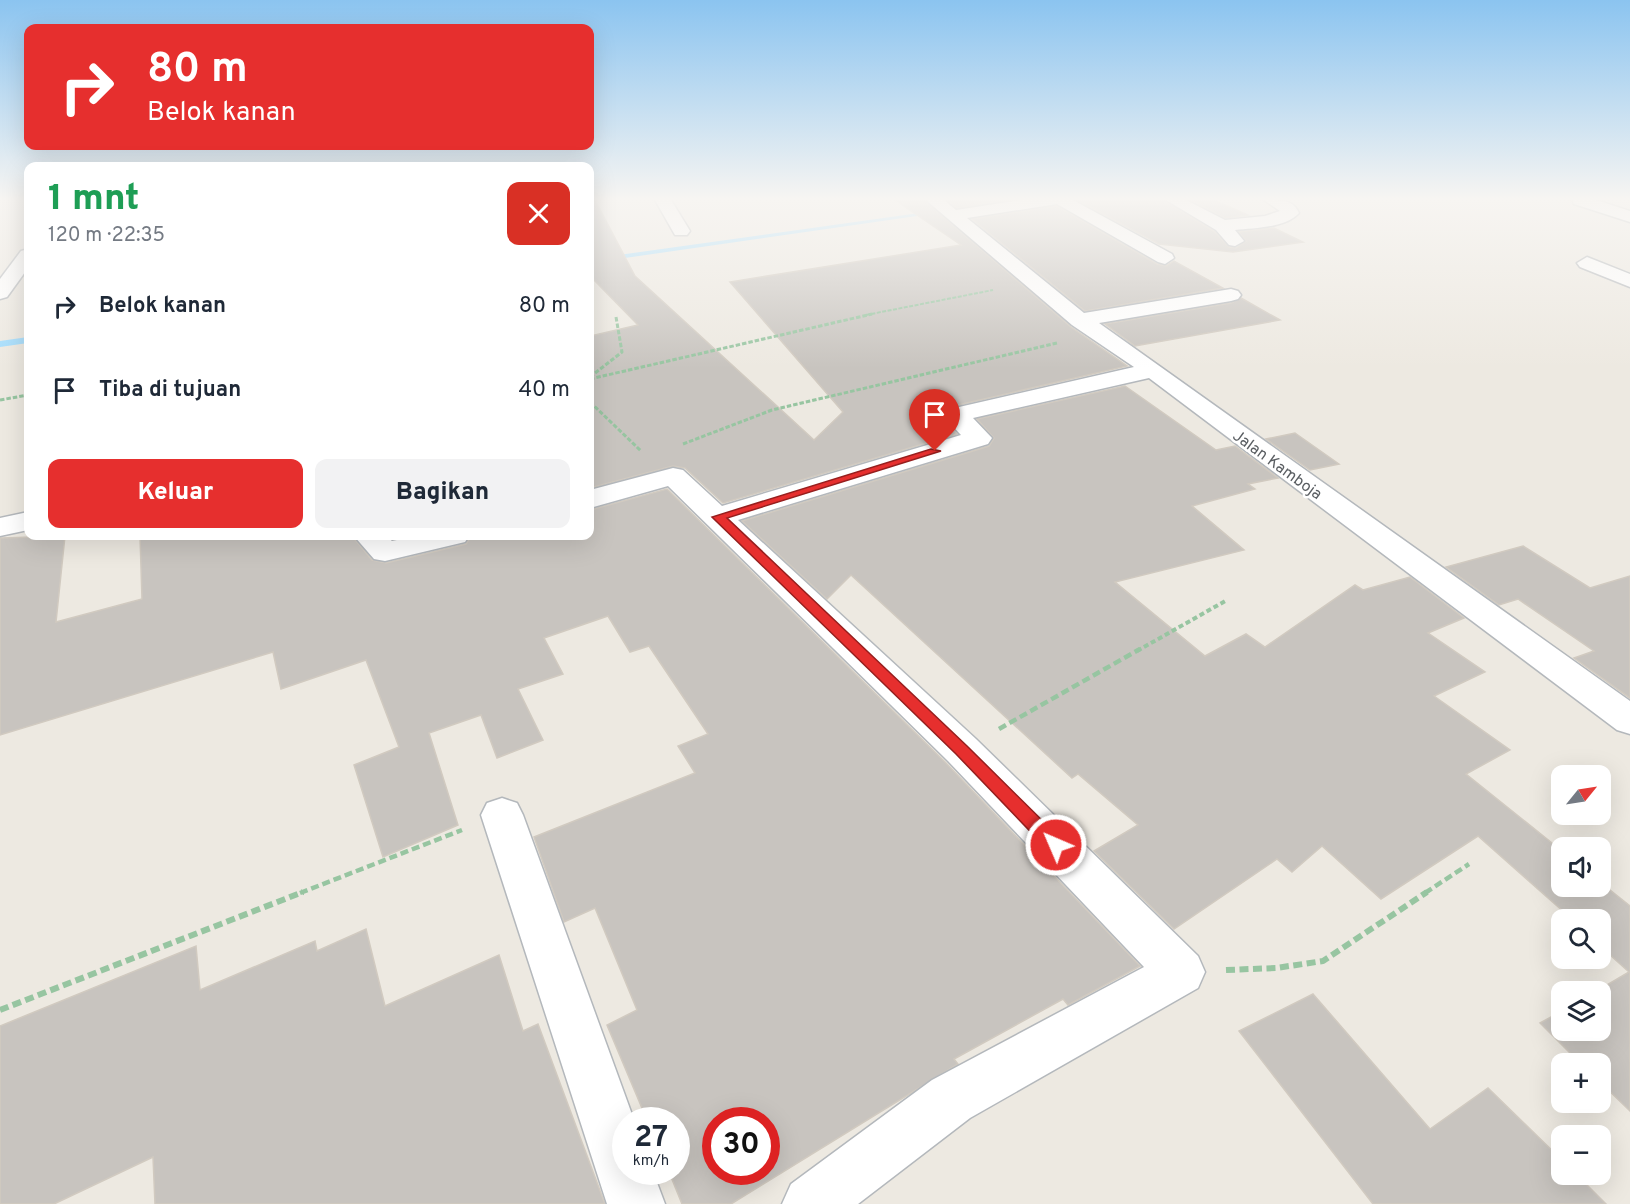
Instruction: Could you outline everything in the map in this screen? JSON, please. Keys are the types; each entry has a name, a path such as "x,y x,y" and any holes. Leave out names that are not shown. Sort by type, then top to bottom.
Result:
{"street":[{"name":"Jalan Kamboja","path":"1000,256 1089,327 1153,370 1252,445 1630,720"},
{"path":"0,293 24,260"},
{"path":"1587,263 1630,280"},
{"path":"1089,327 1231,295"},
{"path":"718,517 979,438 955,416 1153,370"},
{"path":"594,497 661,467 718,517 962,750 1181,972 951,1099 811,1204"},
{"path":"0,527 24,522"},
{"path":"373,540 385,552 437,540"},
{"path":"502,815 636,1204"}],"path":[{"path":"594,377 879,312 1032,284"},
{"path":"594,375 622,352 616,317"},
{"path":"594,406 661,467 772,411 1089,327"},
{"path":"0,400 24,396"},
{"path":"962,750 1227,600"},
{"path":"0,1010 502,815"},
{"path":"1181,972 1276,968 1323,961 1469,864"}],"building":[{"path":"594,256 625,256 635,276 814,440 843,412 730,282 891,256 989,256 1071,327 1127,366 945,408 940,417 957,434 723,503 685,468 673,466 594,487 594,335 638,325 594,280"},
{"path":"1018,256 1144,256 1166,266 1174,261 1223,288 1085,311"},
{"path":"1241,298 1280,320 1135,346 1105,324 1231,303"},
{"path":"1125,386 1216,450 1235,446 1278,478 1248,484 1255,489 1192,506 1244,550 1115,582 1205,656 1246,634 1265,647 1355,585 1363,590 1410,577 1464,618 1428,633 1485,672 1434,696 1510,750 1466,774 1551,842 1551,897 1611,897 1611,891 1630,906 1630,1111 1611,1093 1611,1053 1570,1053 1558,1041 1611,1041 1611,983 1629,972 1611,956 1611,909 1561,909 1478,836 1381,899 1322,846 1292,872 1277,859 1174,929 1094,851 1138,825 1078,774 1072,778 851,575 827,599 742,521 989,446 994,438 977,419"},
{"path":"1295,433 1339,464 1310,470 1266,439"},
{"path":"667,489 946,763 1140,966 1068,1005 1063,999 954,1059 958,1064 780,1174 780,1107 702,1107 702,1185 762,1185 731,1204 682,1204 674,1185 690,1185 690,1107 642,1107 607,1025 637,1010 595,908 564,922 534,837 695,773 678,746 708,734 649,646 630,652 608,616 544,638 563,674 518,689 543,740 497,758 481,715 429,733 458,825 383,857 354,765 399,747 366,660 281,689 273,652 0,735 0,538 65,540 56,622 142,599 140,540 355,540 372,560 386,563 466,544 468,540 594,540 594,509"},
{"path":"1523,546 1590,588 1630,576 1630,698 1574,658 1594,651 1518,599 1499,605 1446,567"},
{"path":"366,929 385,1006 499,955 523,1031 538,1024 605,1204 155,1204 153,1157 54,1204 0,1204 0,1026 196,946 200,990 315,941 317,951"},
{"path":"1313,994 1430,1129 1488,1088 1551,1149 1551,1185 1587,1185 1606,1204 1373,1204 1239,1031"},
{"path":"1551,1017 1551,1034 1540,1023"}],"waterway":[{"path":"594,260 624,256"},
{"path":"0,344 24,341"}],"route":[{"path":"935,451 718,517 962,750 1056,845"}]}
